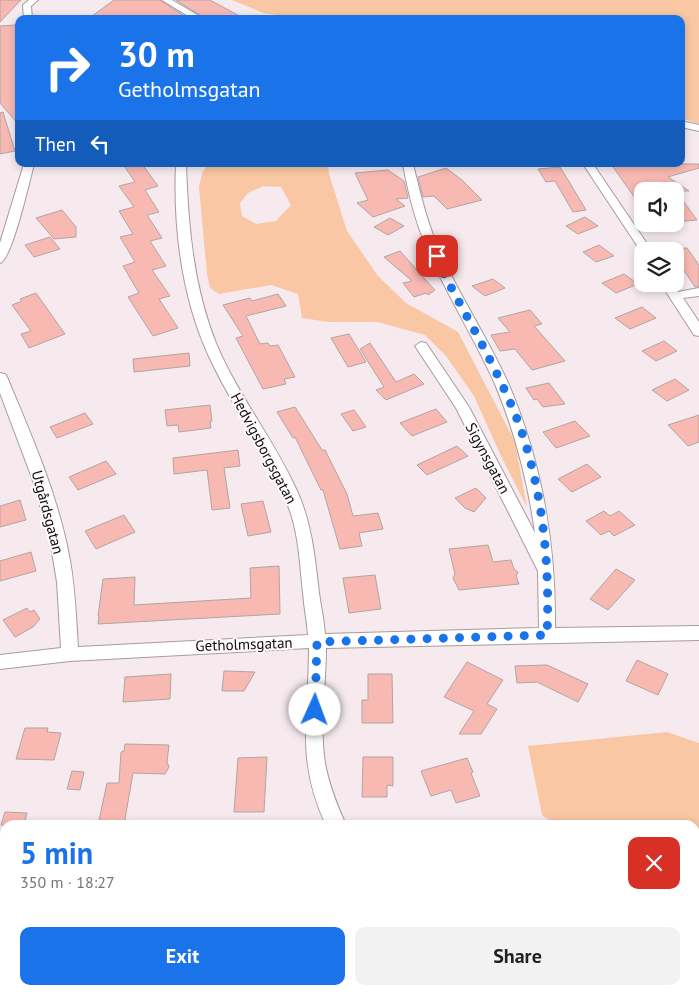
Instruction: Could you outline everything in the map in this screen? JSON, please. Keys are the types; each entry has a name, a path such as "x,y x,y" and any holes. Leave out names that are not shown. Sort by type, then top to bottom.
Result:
{"street":[{"path":"166,0 193,15"},
{"path":"685,125 699,128"},
{"path":"0,259 12,226 28,167"},
{"name":"Hedvigsborgsgatan","path":"181,167 181,196 186,245 196,300 208,341 280,474 298,513 308,568 317,642 314,743 325,803 334,820"},
{"path":"409,167 423,221 444,274 500,382 519,424 542,516 547,574 547,635"},
{"path":"590,167 640,242"},
{"path":"672,292 699,332"},
{"path":"674,296 699,292"},
{"name":"Sigynsgatan","path":"421,346 466,415 500,478 547,574"},
{"name":"Utgårdsgatan","path":"0,377 43,486 58,541 67,607 70,654"},
{"name":"Getholmsgatan","path":"0,662 70,654 194,646 547,635 699,633"}],"shaded area":[{"path":"232,0 699,0 699,124 685,119 685,15 275,15 264,13"},
{"path":"206,167 328,167 347,231 378,276 406,303 458,332 515,442 527,507 474,396 446,356 425,335 377,322 329,322 302,318 298,294 271,285 219,294 210,288 199,187 202,173","holes":["263,186 281,187 291,205 276,221 256,224 242,216 240,203 248,193"]},
{"path":"667,732 699,743 699,820 549,820 542,815 528,746"}],"building":[{"path":"0,0 21,0 0,22"},
{"path":"114,0 160,0 183,15 93,15"},
{"path":"176,0 210,0 238,15 200,15"},
{"path":"15,25 15,120 0,103 0,26"},
{"path":"3,112 15,151 0,154 0,113"},
{"path":"685,164 699,164 699,168 668,177 676,182 634,182 634,197 613,167 685,167"},
{"path":"125,167 144,167 158,186 145,190 159,212 147,215 162,238 150,241 166,266 152,270 170,296 159,299 178,328 153,336 128,297 139,293 123,266 135,262 120,237 133,234 119,211 134,207 119,186 135,182"},
{"path":"560,167 586,210 573,212 555,181 546,182 538,169"},
{"path":"446,168 462,180 482,200 447,209 434,196 423,197 418,177"},
{"path":"388,170 404,181 408,198 396,199 405,206 373,217 357,203 368,200 355,173"},
{"path":"684,202 697,220 684,221"},
{"path":"62,210 76,227 76,237 54,239 36,218"},
{"path":"585,217 598,226 578,234 566,226"},
{"path":"390,218 404,226 388,235 374,227"},
{"path":"50,237 60,249 34,257 25,245"},
{"path":"599,245 614,256 596,262 583,252"},
{"path":"684,248 687,248 699,265 699,286 695,287 684,270"},
{"path":"400,251 435,290 428,295 426,293 414,297 403,283 412,281 384,257"},
{"path":"624,274 634,281 634,286 616,293 602,283"},
{"path":"493,279 505,288 485,296 472,286"},
{"path":"36,293 65,334 29,348 21,334 31,331 12,305 22,301 20,299"},
{"path":"278,294 286,306 246,316 260,344 278,345 295,377 284,379 286,384 263,389 236,338 243,336 223,305 250,298 252,301"},
{"path":"642,307 656,318 630,329 615,318"},
{"path":"530,310 542,324 534,326 565,361 532,370 515,349 500,351 491,335 510,332 498,318"},
{"path":"349,334 366,362 348,367 331,338"},
{"path":"664,341 677,351 656,361 642,351"},
{"path":"370,343 396,382 414,374 424,384 386,400 376,390 384,387 360,349"},
{"path":"189,353 190,366 134,372 133,359"},
{"path":"675,379 689,390 667,401 652,390"},
{"path":"549,383 565,404 543,407 537,399 534,400 526,388"},
{"path":"210,405 211,428 179,432 178,425 167,426 165,410"},
{"path":"295,407 322,450 325,450 347,494 353,516 378,513 383,529 359,533 362,546 340,549 323,490 321,490 295,437 293,438 277,412"},
{"path":"436,409 447,422 412,436 400,423"},
{"path":"354,410 366,427 353,431 341,414"},
{"path":"85,413 93,424 57,438 50,427"},
{"path":"699,415 699,442 688,446 668,425"},
{"path":"575,421 590,436 556,448 543,432"},
{"path":"457,446 468,456 427,475 417,465"},
{"path":"238,450 240,466 224,468 230,508 212,510 207,470 174,474 173,458"},
{"path":"106,461 116,474 78,490 69,477"},
{"path":"587,464 601,477 572,492 558,479"},
{"path":"476,488 486,498 474,512 465,508 455,498"},
{"path":"20,500 26,520 0,527 0,506"},
{"path":"263,501 271,532 248,536 241,504"},
{"path":"604,511 610,516 619,511 635,525 614,536 609,531 601,535 586,521"},
{"path":"124,515 135,532 96,549 85,531"},
{"path":"488,545 493,562 511,560 514,569 518,572 516,576 519,584 459,590 453,578 455,574 449,549"},
{"path":"31,552 36,571 0,581 0,561"},
{"path":"279,566 280,614 98,624 103,579 135,577 134,605 251,598 250,568"},
{"path":"616,569 635,580 608,610 590,599"},
{"path":"375,575 381,609 349,613 343,578"},
{"path":"27,608 30,612 34,610 40,619 33,627 15,637 3,620"},
{"path":"637,660 668,674 658,695 626,681"},
{"path":"467,662 503,680 487,704 497,709 481,734 459,734 474,711 444,697"},
{"path":"547,665 588,684 578,702 537,682 517,683 515,666"},
{"path":"224,671 255,672 244,691 222,691"},
{"path":"171,674 170,699 123,702 125,677"},
{"path":"368,674 392,674 393,723 362,723 362,700 368,700"},
{"path":"25,728 48,728 47,732 61,733 54,760 16,759"},
{"path":"125,744 169,745 167,762 169,767 165,774 133,773 125,820 99,820 107,783 119,783 121,752 124,751"},
{"path":"267,757 264,812 234,812 238,758"},
{"path":"363,757 393,757 393,786 387,785 387,797 362,797"},
{"path":"467,758 480,796 456,803 451,790 431,796 421,771"},
{"path":"72,771 84,772 80,790 67,789"},
{"path":"5,812 27,813 25,820 3,820"}],"route":[{"path":"315,710 317,642 547,635 547,574 542,516 519,424 500,382 444,274 437,256"}]}
